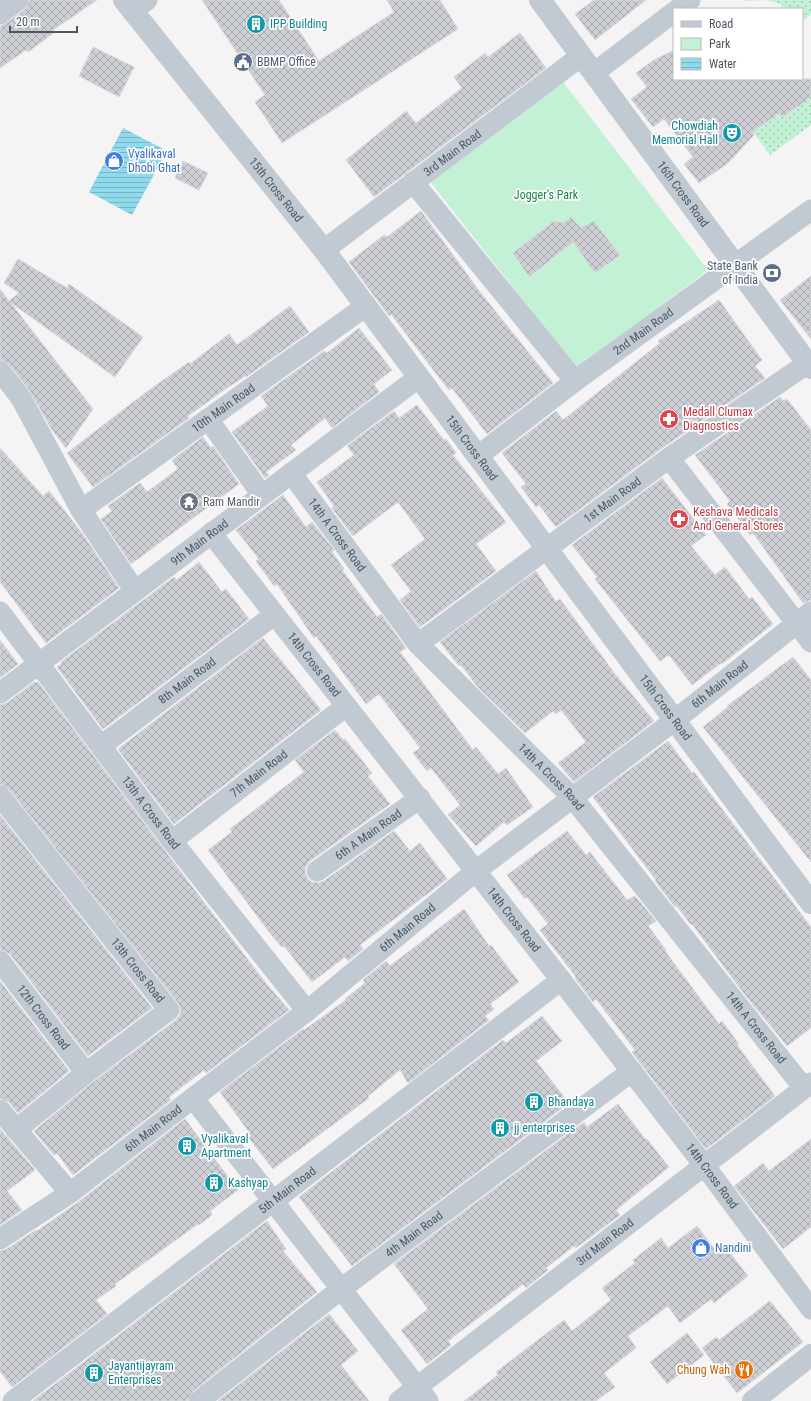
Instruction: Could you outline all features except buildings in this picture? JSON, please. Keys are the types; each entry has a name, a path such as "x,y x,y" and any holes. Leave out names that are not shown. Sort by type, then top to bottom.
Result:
{"street":[{"path":"0,14 18,0"},
{"name":"16th Cross Road","path":"540,0 735,265 810,364"},
{"path":"679,8 690,0"},
{"name":"15th Cross Road","path":"135,4 324,250 811,903"},
{"name":"3rd Main Road","path":"324,250 413,182 587,64 673,13"},
{"path":"413,182 575,381"},
{"name":"2nd Main Road","path":"478,456 575,381 811,210"},
{"name":"10th Main Road","path":"81,510 366,306"},
{"name":"1st Main Road","path":"418,644 669,458 810,364"},
{"path":"0,371 20,398 81,510 135,591"},
{"name":"9th Main Road","path":"0,693 419,377"},
{"path":"208,419 262,495"},
{"path":"669,458 804,618 811,642"},
{"name":"14th A Cross Road","path":"291,473 418,644 572,797 808,1086"},
{"name":"14th Cross Road","path":"211,533 274,615 477,870 704,1165 811,1309"},
{"name":"13th A Cross Road","path":"0,612 172,841 307,1010"},
{"name":"8th Main Road","path":"101,746 274,615"},
{"name":"6th Main Road","path":"0,1239 70,1193 307,1010 477,870 675,720 804,618"},
{"name":"7th Main Road","path":"172,841 346,706"},
{"name":"13th Cross Road","path":"0,796 169,1010 86,1073 16,1130"},
{"name":"6th A Main Road","path":"317,871 420,798"},
{"name":"12th Cross Road","path":"0,962 86,1073"},
{"name":"5th Main Road","path":"13,1401 561,980"},
{"name":"4th Main Road","path":"199,1401 341,1289 632,1071"},
{"name":"3rd Main Road","path":"399,1401 423,1394 704,1165 808,1086"},
{"path":"193,1098 423,1394"},
{"path":"0,1110 70,1193"},
{"path":"753,1401 811,1355"}],"green space":[{"path":"765,0 811,0 811,15 803,20 803,8 786,8 778,3"},
{"name":"Jogger's Park","path":"560,78 708,270 577,369 428,179"},
{"path":"811,95 811,125 770,155 753,132 779,113 784,117"}],"water":[{"path":"123,128 167,151 132,215 89,192"}],"place":[{"name":"IPP Building","path":"256,24"},
{"name":"BBMP Office","path":"243,62"},
{"name":"Chowdiah Memorial Hall","path":"732,133"},
{"name":"Vyalikaval Dhobi Ghat","path":"114,161"},
{"name":"State Bank of India","path":"772,273"},
{"name":"Medall Clumax Diagnostics","path":"669,419"},
{"name":"Ram Mandir","path":"189,502"},
{"name":"Keshava Medicals And General Stores","path":"679,519"},
{"name":"Bhandaya","path":"534,1102"},
{"name":"jj enterprises","path":"500,1128"},
{"name":"Vyalikaval Apartment","path":"187,1146"},
{"name":"Kashyap","path":"214,1183"},
{"name":"Nandini","path":"701,1248"},
{"name":"Chung Wah","path":"744,1370"},
{"name":"Jayantijayram Enterprises","path":"94,1373"}]}
